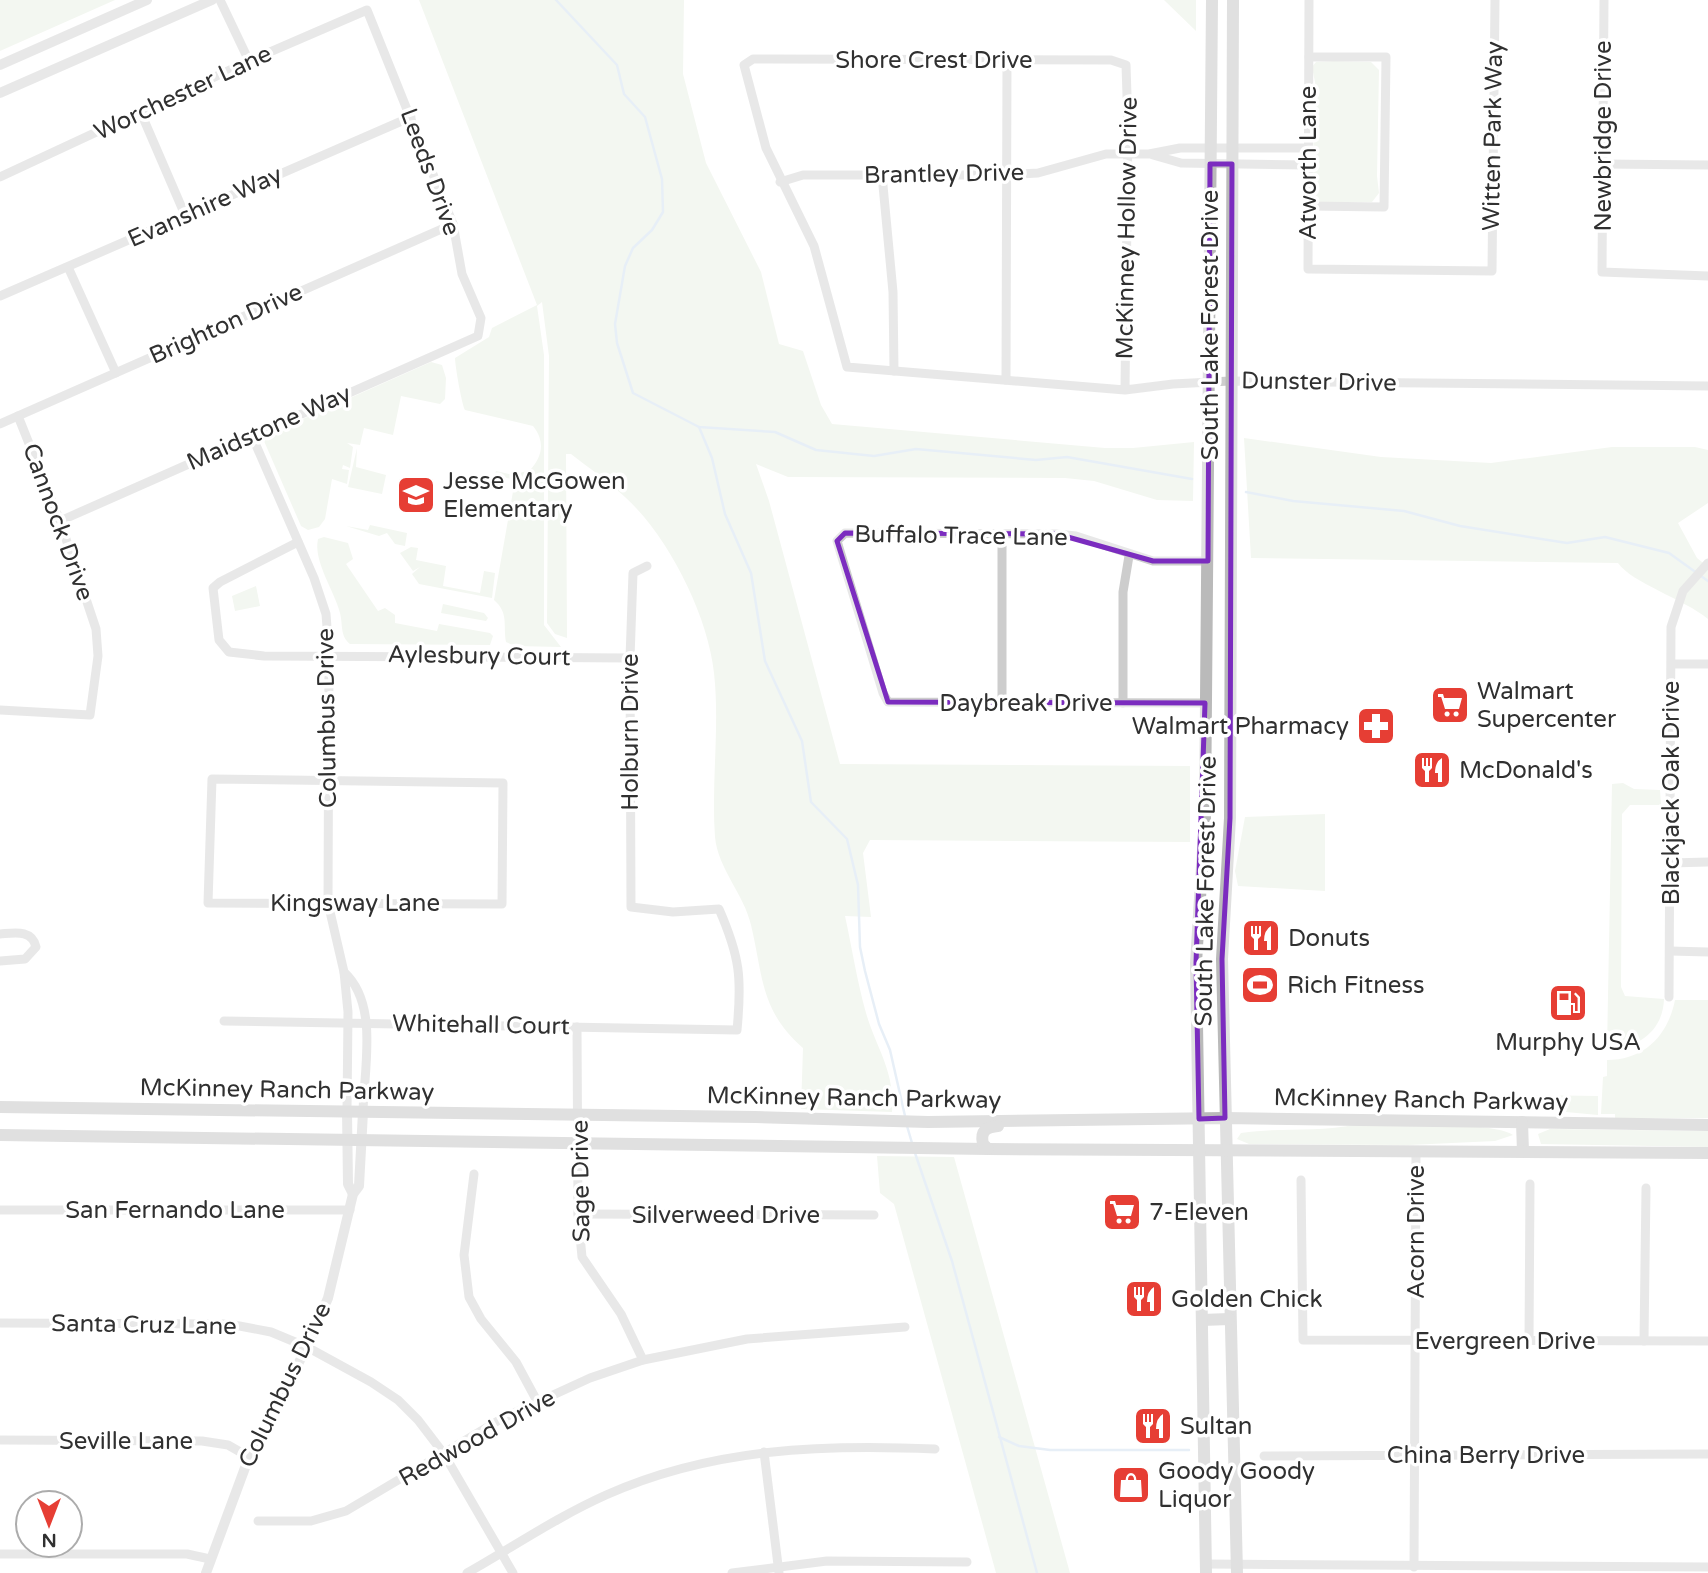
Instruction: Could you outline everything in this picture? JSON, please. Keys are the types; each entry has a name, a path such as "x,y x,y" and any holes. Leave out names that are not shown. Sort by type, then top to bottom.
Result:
{"main road":[{"name":"South Lake Forest Drive","path":"1206,1568 1196,963 1205,803 1212,0"},
{"name":"South Lake Forest Drive","path":"1233,0 1230,803 1222,959 1237,1569"},
{"path":"1208,561 1230,562"},
{"path":"1205,803 1230,803"},
{"name":"McKinney Ranch Parkway","path":"0,1107 580,1114 928,1122 1225,1118 1708,1125"},
{"path":"988,1149 982,1141 986,1128 1030,1121"},
{"path":"1522,1122 1523,1152"},
{"name":"McKinney Ranch Parkway","path":"0,1135 887,1148 1708,1153"},
{"path":"1202,1320 1229,1319"}],"street":[{"path":"0,65 147,0"},
{"path":"0,93 212,0"},
{"path":"220,0 249,61"},
{"name":"Atworth Lane","path":"1308,269 1309,0"},
{"name":"Witten Park Way","path":"1308,269 1492,271 1495,0"},
{"name":"Newbridge Drive","path":"1604,0 1602,272 1708,276"},
{"name":"Worchester Lane","path":"0,177 249,61 367,10"},
{"name":"Leeds Drive","path":"367,10 453,224 461,274 481,318 478,336"},
{"path":"1308,206 1384,207 1386,57 1309,57"},
{"name":"Shore Crest Drive","path":"780,182 766,148 744,65 753,59 1111,60 1126,65"},
{"path":"1006,380 1007,60"},
{"name":"McKinney Hollow Drive","path":"1125,390 1126,65"},
{"path":"141,113 185,215"},
{"name":"Evanshire Way","path":"0,296 411,117"},
{"name":"Brantley Drive","path":"780,182 803,175 1038,173 1106,154 1149,154 1180,148 1307,148"},
{"name":"Brantley Drive","path":"1149,154 1181,163 1308,164"},
{"path":"1604,164 1708,165"},
{"path":"882,175 893,292 894,371"},
{"name":"Dunster Drive","path":"780,182 814,246 847,367 1125,390 1230,381 1708,386"},
{"name":"Brighton Drive","path":"0,424 453,224"},
{"path":"68,267 116,373"},
{"name":"Maidstone Way","path":"60,521 478,336"},
{"name":"Cannock Drive","path":"0,710 90,715 98,656 96,629 60,521 18,416"},
{"name":"Columbus Drive","path":"206,1573 249,1457 307,1348 332,1286 353,1194 359,1186 355,1139 347,1112 348,1023 344,972 328,903 329,654 326,614 314,578 252,436"},
{"name":"Buffalo Trace Lane","path":"888,702 879,681 838,546 838,537 845,533 1076,536 1129,556 1153,561 1208,561"},
{"path":"1002,535 1002,704"},
{"name":"Aylesbury Court","path":"298,542 219,582 213,588 219,640 224,648 235,653 264,656 329,654 629,658"},
{"path":"1123,703 1123,592 1129,556"},
{"name":"Blackjack Oak Drive","path":"1669,997 1671,627 1684,591 1707,564"},
{"name":"Holburn Drive","path":"647,566 633,573 629,658 631,907 673,912 719,909 735,945 741,982 737,1030"},
{"path":"1672,664 1708,664"},
{"name":"Daybreak Drive","path":"888,702 1205,702"},
{"name":"Kingsway Lane","path":"212,779 328,781 503,783 502,904 208,903 212,779"},
{"path":"1670,863 1708,862"},
{"path":"0,934 27,934 33,938 36,947 25,959 0,961"},
{"path":"1670,951 1708,952"},
{"name":"Columbus Drive","path":"344,972 355,982 365,1010 366,1023 363,1112 355,1139"},
{"name":"Whitehall Court","path":"224,1021 737,1030"},
{"name":"Sage Drive","path":"577,1027 580,1114 578,1214 582,1257 621,1314 643,1360"},
{"name":"Acorn Drive","path":"1413,1567 1416,1152"},
{"path":"474,1174 464,1255 469,1297 481,1319 516,1362 537,1401"},
{"name":"Evergreen Drive","path":"1301,1180 1303,1340 1708,1341"},
{"path":"1529,1341 1530,1184"},
{"path":"1644,1342 1646,1188"},
{"name":"San Fernando Lane","path":"0,1210 350,1210"},
{"name":"Silverweed Drive","path":"578,1214 874,1215"},
{"name":"Santa Cruz Lane","path":"0,1323 229,1324 271,1332 307,1348 398,1400 418,1420 443,1454 513,1573"},
{"name":"Redwood Drive","path":"258,1521 290,1523 336,1515 537,1401 643,1360 747,1339 905,1327"},
{"name":"Seville Lane","path":"0,1440 202,1441 229,1445 249,1457"},
{"path":"467,1573 561,1517 609,1493 673,1471 764,1452 832,1446 936,1449"},
{"path":"764,1452 779,1569"},
{"name":"China Berry Drive","path":"1264,1456 1708,1454"},
{"path":"0,1554 187,1554 210,1559"},
{"path":"732,1573 827,1561 967,1562"},
{"path":"1206,1568 1708,1567"}],"highlighted area":[{"path":"1210,164 1232,164 1230,818 1222,959 1225,1118 1199,1119 1196,963 1205,703 888,702 837,541 845,533 1057,534 1153,561 1208,561"}],"shaded area":[{"path":"0,0 115,0 0,51"},
{"path":"419,0 684,0 683,74 706,163 761,272 779,344 803,351 821,405 832,424 1105,448 1194,442 1193,501 1157,500 1094,481 1065,478 788,477 756,464 769,501 840,764 1190,766 1190,842 870,840 863,853 871,917 845,916 866,1013 891,1084 892,1112 801,1109 803,1048 778,1020 771,1006 761,976 748,914 717,849 714,817 716,693 704,627 683,578 641,513 571,454 566,454 567,638 555,634 547,623 549,356 542,302 537,306 544,355 544,625 561,647 515,646 506,642 504,615 494,600 515,480 495,475 496,471 513,475 530,470 538,459 541,443 533,426 465,410 455,358 489,337 492,328 537,305"},
{"path":"1164,0 1196,0 1196,31"},
{"path":"1316,62 1371,62 1379,70 1379,193 1372,202 1317,202 1312,196 1315,82 1312,67"},
{"path":"431,362 442,365 446,378 445,399 440,404 401,396 393,435 364,428 360,445 347,443 353,447 350,468 343,465 342,469 349,470 347,484 332,479 325,519 319,527 308,530 301,526 264,441 269,434"},
{"path":"1244,438 1381,457 1491,463 1612,447 1695,447 1708,450 1708,503 1678,523 1697,558 1708,567 1708,619 1646,584 1618,563 1251,558"},
{"path":"357,448 356,467 386,475 382,494 348,487"},
{"path":"370,525 407,533 405,546 395,544 387,533 379,536 346,526 368,530"},
{"path":"324,537 348,543 353,559 346,564 378,611 385,608 395,615 395,623 437,631 439,624 490,633 493,636 490,645 350,644 343,634 340,613 318,557 318,539"},
{"path":"411,547 418,548 416,560 446,566 443,586 480,593 484,571 495,573 492,598 419,584 412,574 420,567 413,571 400,553"},
{"path":"256,586 260,606 235,611 232,596"},
{"path":"443,604 484,613 488,618 486,621 441,613"},
{"path":"1623,783 1634,789 1660,790 1661,805 1630,805 1622,814 1621,987 1625,996 1664,999 1659,1020 1647,1036 1629,1046 1607,1049 1612,784"},
{"path":"1325,814 1325,891 1238,886 1235,871 1245,817"},
{"path":"1675,1000 1708,1000 1708,1118 1615,1118 1615,1114 1601,1114 1607,1060 1633,1056 1653,1043 1667,1024"},
{"path":"1531,1095 1598,1096 1598,1115 1534,1109"},
{"path":"1358,1124 1463,1126 1513,1135 1495,1141 1409,1145 1249,1144 1237,1139 1241,1133"},
{"path":"1550,1129 1708,1131 1708,1147 1541,1144 1538,1134"},
{"path":"877,1156 954,1157 1070,1573 996,1573 894,1204 880,1193"}],"waterway":[{"path":"556,0 617,65 624,94 645,117 662,179 663,212 652,230 633,248 625,266 615,324 617,343 633,393 699,427 775,432 816,450 874,456 916,449 1036,460 1067,457 1192,479"},
{"path":"699,427 712,458 725,514 751,573 765,661 802,741 811,802 847,839 858,885 860,947 865,971 879,1024 890,1050 905,1116"},
{"path":"1246,492 1293,501 1404,511 1460,526 1567,543 1605,537 1669,553 1708,581"},
{"path":"907,1126 912,1143"},
{"path":"915,1153 952,1261 1037,1573"},
{"path":"999,1437 1019,1446 1050,1450 1189,1450"}],"place":[{"name":"Jesse McGowen Elementary","path":"416,495"},
{"name":"Walmart Supercenter","path":"1450,705"},
{"name":"Walmart Pharmacy","path":"1376,726"},
{"name":"McDonald's","path":"1432,770"},
{"name":"Donuts","path":"1261,938"},
{"name":"Rich Fitness","path":"1260,985"},
{"name":"Murphy USA","path":"1568,1003"},
{"name":"7-Eleven","path":"1122,1212"},
{"name":"Golden Chick","path":"1144,1299"},
{"name":"Sultan","path":"1153,1426"},
{"name":"Goody Goody Liquor","path":"1131,1485"}]}
